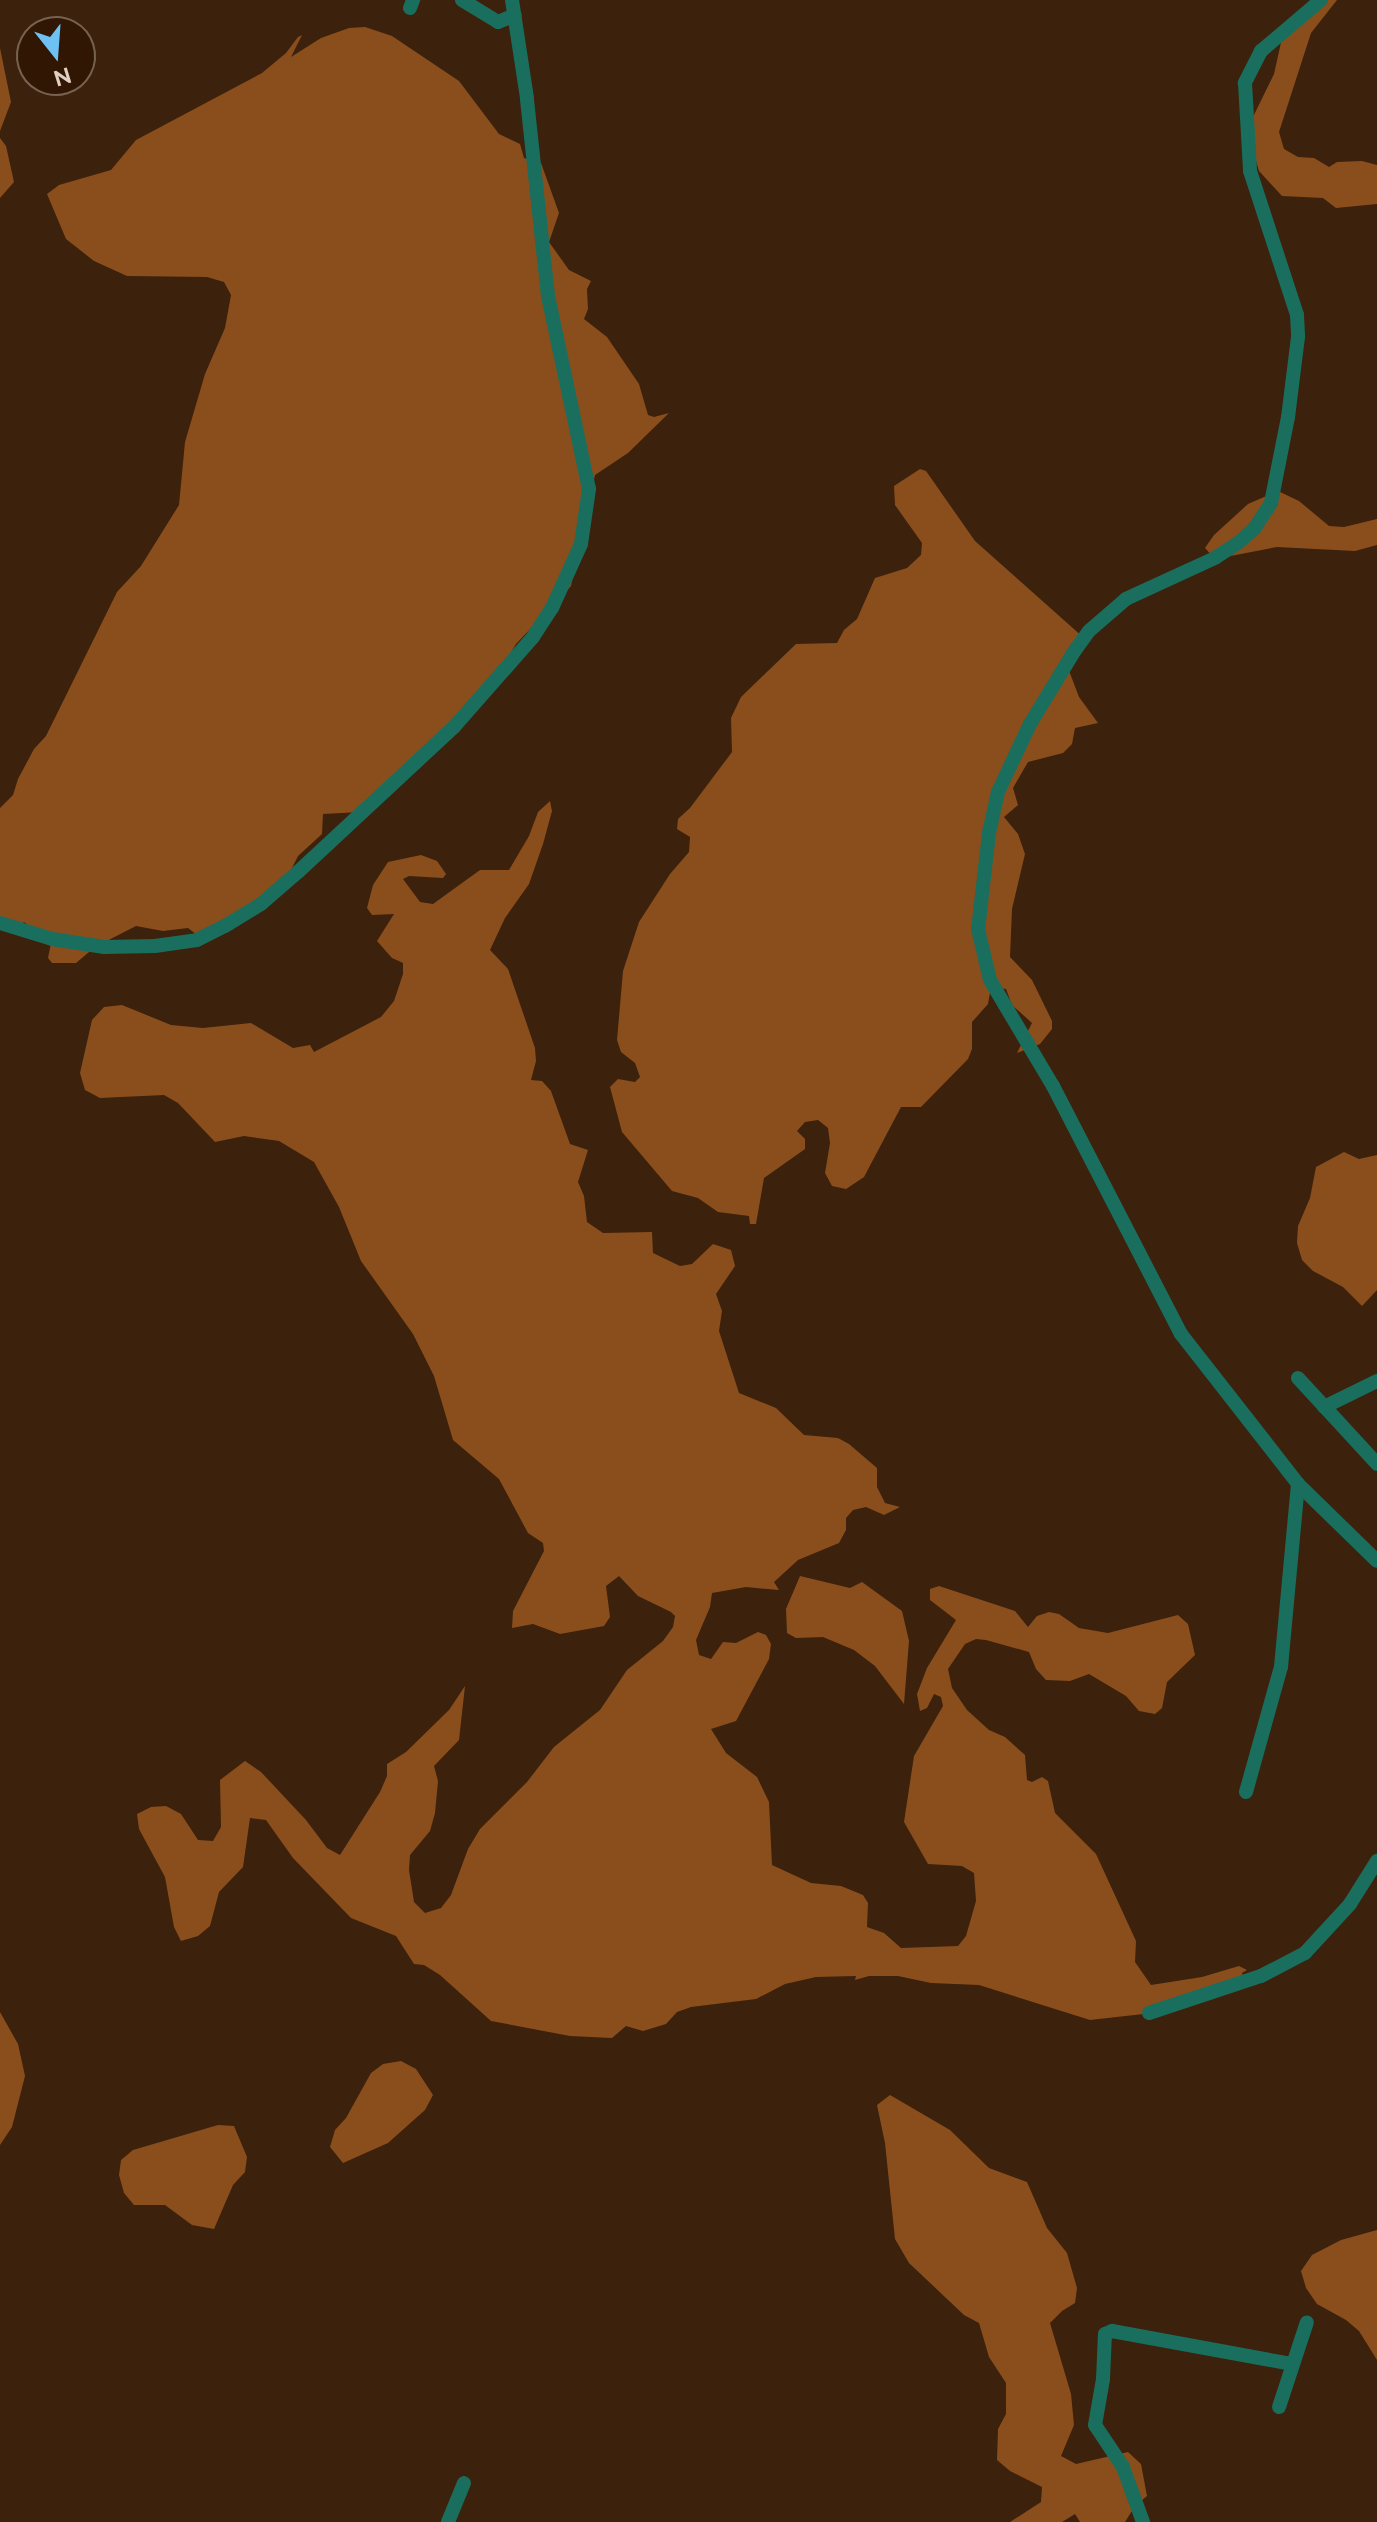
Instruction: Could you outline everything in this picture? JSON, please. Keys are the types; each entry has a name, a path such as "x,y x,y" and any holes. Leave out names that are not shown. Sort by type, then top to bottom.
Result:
{"street":[{"path":"462,0 498,22 514,7"},
{"path":"1321,0 1261,51 1245,83 1250,171 1297,315 1298,337 1288,417 1271,503 1254,529 1238,543 1215,558 1126,599 1089,631 1075,650 1030,724 998,792 989,833 978,929 990,980 1053,1086 1181,1334 1298,1484 1377,1561"},
{"path":"0,923 52,939 104,947 155,946 197,940 225,926 261,904 299,871 454,727 533,637 552,608 581,544 589,489 548,296 514,7"},
{"path":"1298,1378 1377,1464"},
{"path":"1324,1407 1377,1381"},
{"path":"1246,1792 1281,1667 1298,1484"},
{"path":"1149,2013 1261,1976 1305,1953 1350,1904 1377,1861"},
{"path":"1279,2407 1307,2322"},
{"path":"1143,2522 1123,2467 1095,2425 1103,2379 1105,2334 1112,2331 1291,2364"},
{"path":"448,2522 464,2483"}],"shaded area":[{"path":"1322,0 1337,0 1311,33 1279,132 1284,149 1298,157 1314,158 1329,167 1337,162 1362,161 1377,165 1377,204 1336,208 1323,198 1282,196 1259,171 1249,137 1251,121 1274,74 1282,38"},
{"path":"365,27 392,36 459,81 499,134 520,144 524,158 541,163 559,213 549,242 569,270 591,281 587,289 588,309 584,319 607,337 639,384 648,415 654,417 669,413 628,453 595,475 571,586 516,644 485,697 361,812 323,814 322,834 298,856 289,874 248,909 201,938 188,928 163,931 136,926 95,947 76,963 52,963 48,958 51,943 24,922 12,934 0,925 0,808 13,795 34,749 46,736 117,592 141,566 179,505 185,442 205,374 225,328 231,295 224,282 207,277 127,276 94,261 66,239 47,194 59,185 111,170 136,140 262,73 286,53 298,37 302,35 291,57 321,38 349,28"},
{"path":"0,48 11,102 0,131"},
{"path":"0,138 6,146 14,182 0,198"},
{"path":"920,469 926,471 975,541 1084,638 1068,668 1079,697 1098,723 1075,728 1072,744 1063,753 1028,762 1013,788 1018,805 1004,817 1018,834 1025,854 1012,909 1010,957 1032,980 1052,1021 1052,1029 1040,1044 1017,1053 1032,1023 1012,1005 1006,989 991,987 988,1004 972,1022 972,1049 968,1059 921,1107 901,1107 864,1177 846,1189 832,1186 825,1173 830,1143 828,1128 818,1120 805,1122 797,1131 805,1139 805,1149 764,1178 756,1224 750,1224 749,1216 718,1212 698,1198 672,1191 622,1132 610,1087 618,1079 635,1082 640,1077 635,1063 621,1052 617,1040 623,971 639,922 670,874 689,852 690,837 677,829 678,819 690,808 732,752 731,718 741,697 796,644 837,643 844,630 857,619 875,578 907,568 921,555 922,543 895,505 894,486"},
{"path":"1278,491 1299,501 1329,526 1344,527 1377,519 1377,545 1355,551 1277,547 1215,559 1205,548 1214,535 1248,504"},
{"path":"550,801 552,811 529,884 505,918 490,950 508,969 535,1048 536,1061 531,1080 542,1081 551,1091 570,1144 588,1150 578,1182 584,1196 587,1222 603,1233 652,1232 653,1253 680,1266 692,1264 713,1244 731,1250 735,1266 716,1294 722,1311 719,1331 739,1393 776,1408 804,1435 838,1438 849,1444 877,1468 877,1487 885,1503 900,1507 884,1515 866,1507 853,1510 846,1518 846,1530 839,1543 798,1560 774,1582 779,1590 746,1587 712,1593 710,1607 696,1640 699,1655 711,1659 723,1642 736,1643 758,1632 766,1635 771,1644 769,1659 736,1721 711,1729 726,1753 757,1777 769,1802 772,1865 811,1883 841,1886 863,1895 868,1903 867,1927 884,1933 901,1948 958,1946 966,1936 976,1901 974,1873 962,1866 928,1864 904,1822 914,1756 943,1706 941,1697 934,1694 927,1708 920,1711 917,1694 927,1668 956,1620 930,1600 930,1589 939,1586 1015,1611 1028,1627 1037,1616 1049,1612 1059,1614 1079,1628 1108,1633 1178,1615 1188,1624 1195,1655 1167,1682 1162,1708 1155,1714 1139,1711 1126,1696 1089,1674 1070,1681 1046,1680 1036,1669 1029,1652 986,1640 976,1639 965,1644 948,1669 952,1688 967,1710 1025,1755 1027,1780 1032,1782 1042,1777 1048,1781 1055,1813 1096,1854 1136,1941 1135,1962 1151,1985 1202,1977 1239,1966 1247,1970 1242,1973 1245,1987 1170,2011 1090,2020 979,1985 931,1983 898,1976 869,1976 855,1980 856,1976 816,1977 785,1984 756,1999 691,2007 677,2012 666,2024 643,2031 626,2026 612,2038 570,2036 491,2021 440,1975 424,1965 414,1964 396,1936 351,1918 293,1858 266,1820 250,1818 243,1867 219,1892 210,1926 198,1936 181,1941 174,1927 165,1877 139,1829 137,1814 151,1807 166,1806 181,1814 198,1840 213,1841 221,1827 220,1780 245,1761 261,1772 306,1820 327,1848 340,1855 380,1792 387,1776 387,1764 406,1752 449,1710 465,1686 459,1740 434,1766 438,1781 430,1831 410,1855 414,1902 425,1913 441,1908 451,1895 468,1849 480,1829 527,1782 554,1747 600,1710 627,1670 663,1641 673,1627 675,1616 671,1612 638,1596 619,1576 606,1586 610,1617 604,1626 560,1634 533,1624 512,1628 513,1611 544,1551 543,1543 528,1533 499,1479 453,1440 434,1376 413,1334 361,1261 339,1207 314,1162 279,1141 244,1136 215,1142 178,1103 164,1095 100,1098 85,1090 80,1073 92,1020 104,1007 122,1005 171,1025 203,1028 251,1023 293,1048 310,1045 314,1052 381,1017 394,1001 403,974 403,963 392,958 377,941 394,914 372,915 367,908 373,885 388,862 421,855 437,861 446,874 443,878 409,876 403,879 420,902 433,904 480,870 509,870 529,836 538,812"},
{"path":"1344,1152 1359,1159 1377,1155 1377,1290 1362,1306 1343,1287 1313,1271 1302,1260 1297,1243 1298,1226 1310,1198 1316,1167"},
{"path":"800,1576 850,1588 862,1582 902,1611 909,1641 904,1704 875,1666 854,1650 823,1637 796,1638 787,1633 786,1609"},
{"path":"0,2012 18,2044 25,2076 12,2127 0,2145"},
{"path":"401,2061 416,2069 433,2095 425,2110 388,2143 343,2163 330,2147 335,2130 346,2118 371,2073 383,2064"},
{"path":"890,2095 950,2130 989,2168 1027,2182 1047,2228 1067,2253 1077,2288 1075,2303 1050,2323 1071,2394 1074,2425 1061,2456 1076,2464 1128,2452 1141,2464 1147,2496 1135,2506 1125,2522 1080,2522 1075,2514 1062,2522 1010,2522 1041,2502 1042,2487 1010,2471 997,2460 998,2429 1006,2414 1006,2383 989,2357 979,2323 964,2315 909,2263 895,2239 885,2143 877,2105"},
{"path":"218,2125 234,2126 247,2157 245,2172 233,2185 214,2229 192,2225 165,2205 134,2205 124,2193 119,2175 121,2160 133,2150"},
{"path":"1377,2230 1377,2360 1359,2331 1317,2304 1306,2288 1301,2271 1312,2255 1341,2240"}]}
